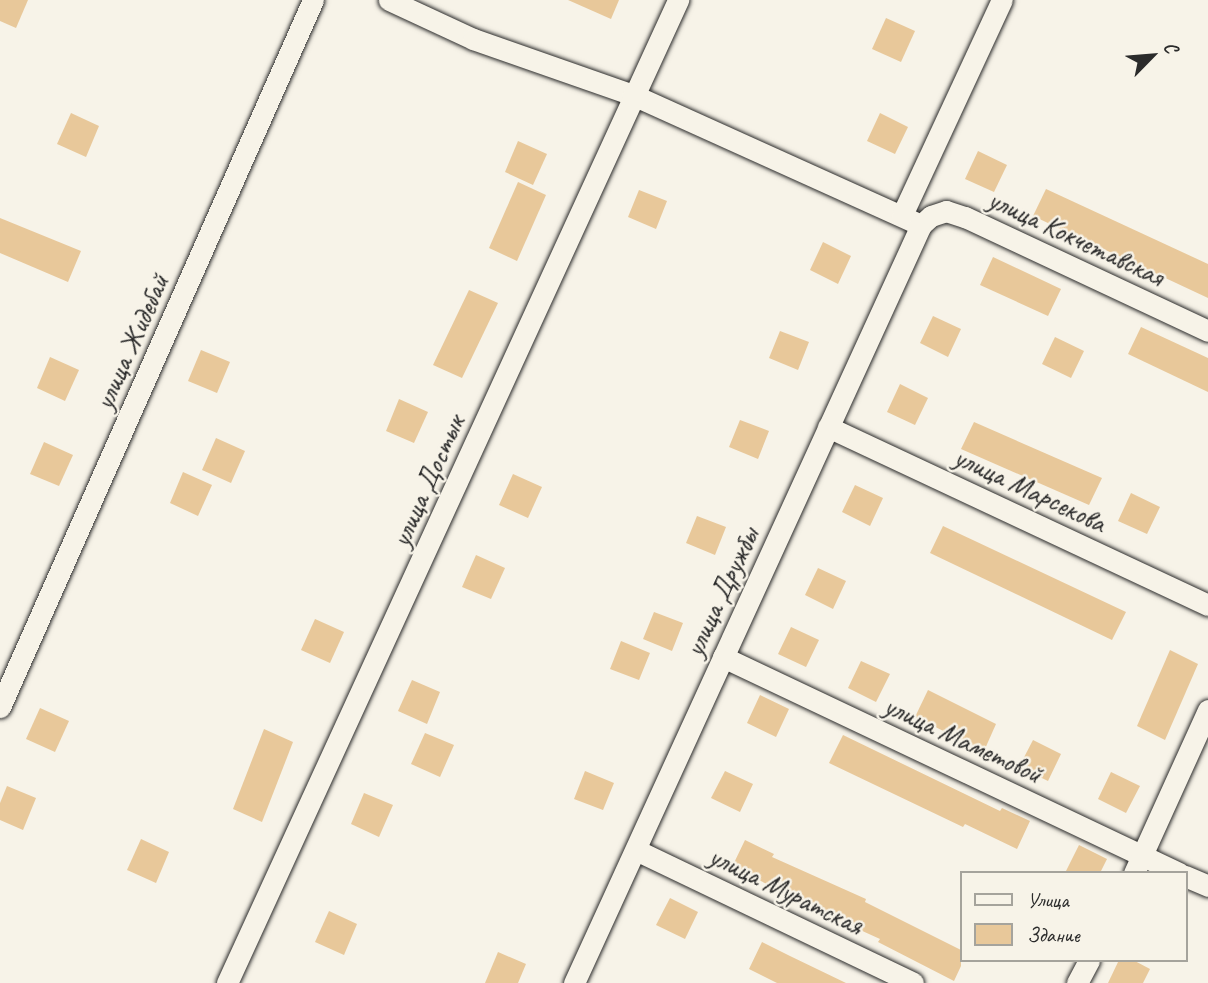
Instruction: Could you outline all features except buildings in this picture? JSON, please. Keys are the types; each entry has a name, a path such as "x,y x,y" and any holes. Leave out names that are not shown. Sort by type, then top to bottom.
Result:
{"street":[{"name":"улица Жидебай","path":"0,707 313,0"},
{"path":"389,0 473,38 633,94 912,220"},
{"name":"улица Достык","path":"227,983 407,596 678,0"},
{"name":"улица Дружбы","path":"574,983 828,427 1002,0"},
{"name":"улица Кокчетавская","path":"912,220 946,211 965,217 1208,331"},
{"name":"улица Марсекова","path":"828,427 1208,605"},
{"name":"улица Маметовой","path":"723,657 1138,864 1170,871"},
{"path":"1138,864 1208,710"},
{"name":"улица Муратская","path":"636,850 913,983"},
{"path":"1187,877 1208,886"},
{"path":"1077,983 1088,962"}]}
